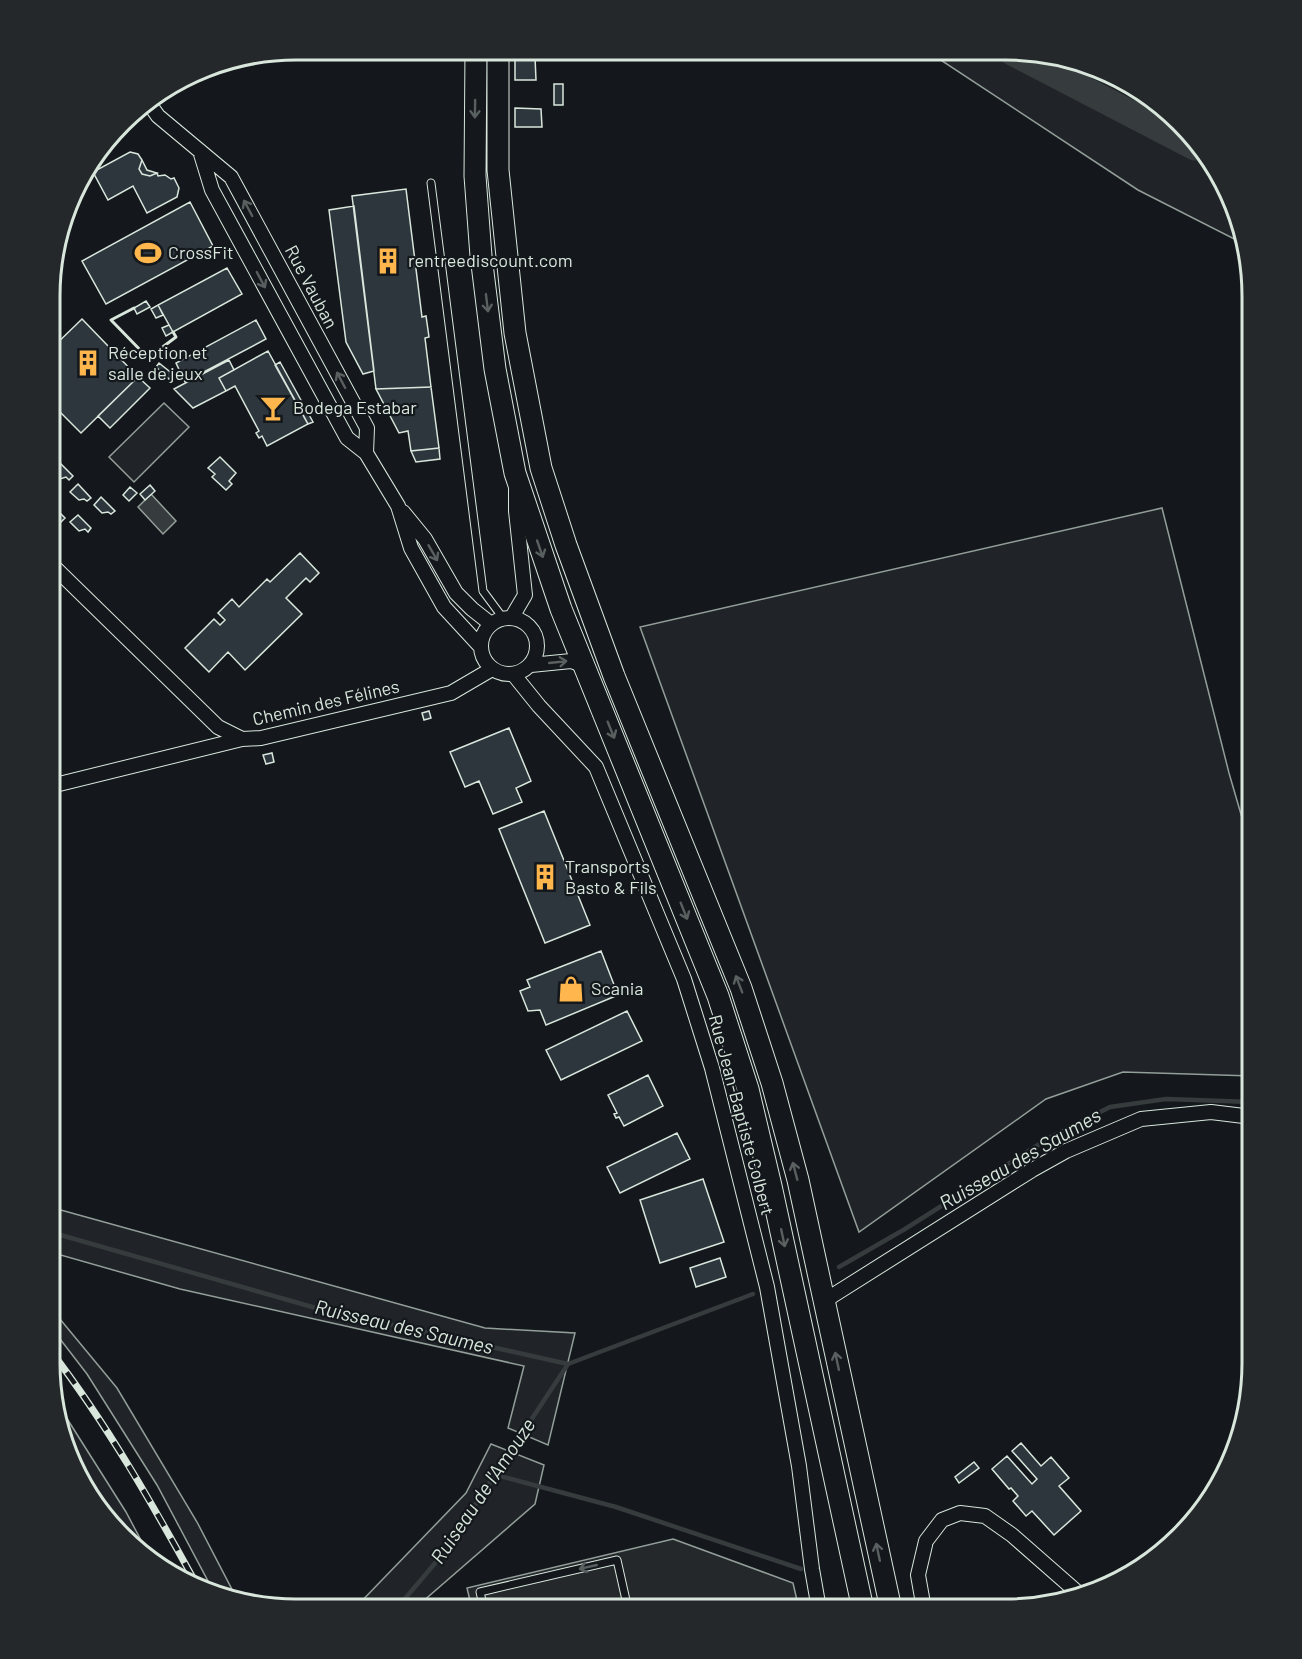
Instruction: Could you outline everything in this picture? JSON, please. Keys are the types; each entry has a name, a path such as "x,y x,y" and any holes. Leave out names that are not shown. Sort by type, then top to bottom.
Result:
{"main road":[{"path":"476,60 475,176 481,256 495,369 515,473 561,609 718,996 748,1089 774,1196 861,1599"},
{"path":"498,60 498,170 516,333 542,468 566,545 614,676 741,988 772,1083 795,1169 889,1599"}],"street":[{"name":"Rue Vauban","path":"153,109 158,116 231,177 367,428 366,453"},
{"name":"Rue Vauban","path":"200,151 212,190 347,438 366,453 398,506 425,539 456,593 472,609 502,620"},
{"path":"502,620 520,620 535,633 538,650 531,665 514,675 503,674 492,669 483,659 480,646 483,634 502,620 525,595 516,511 515,473"},
{"name":"Rue Vauban","path":"398,506 411,548 444,607 480,646"},
{"name":"Chemin des Félines","path":"60,573 218,727 242,740 261,738 451,693 492,669"},
{"path":"531,665 571,661 585,666"},
{"name":"Rue Jean-Baptiste Colbert","path":"514,675 539,706 596,767 684,979 712,1068 767,1287 799,1466 817,1599"},
{"path":"60,784 242,740"},
{"path":"823,1300 1066,1151 1141,1119 1211,1113 1242,1116"},
{"path":"922,1599 918,1575 926,1541 942,1520 960,1513 985,1516 1012,1535 1073,1589"}],"lane":[{"path":"430,183 483,591 502,620"},
{"path":"481,1599 480,1592 617,1560 626,1599"}],"shaded area":[{"path":"941,60 1036,62 1082,73 1124,92 1150,109 1173,129 1193,152 1218,192 1235,239 1138,190"},
{"path":"164,403 189,427 134,482 109,457"},
{"path":"151,494 176,521 163,534 138,507"},
{"path":"1162,508 1242,818 1242,1076 1123,1072 1046,1099 859,1232 640,627"},
{"path":"60,1210 485,1328 575,1333 548,1445 508,1428 524,1366 180,1289 60,1255"},
{"path":"60,1319 117,1388 197,1522 232,1590 209,1582 157,1485 87,1374 60,1339"},
{"path":"67,1418 126,1512 141,1540 109,1507 92,1481 78,1453"},
{"path":"491,1444 544,1465 535,1504 426,1599 364,1599 466,1493"},
{"path":"673,1539 793,1583 797,1599 470,1599 467,1588"}],"building":[{"path":"515,60 535,60 536,80 515,80"},
{"path":"554,84 563,84 563,105 554,105"},
{"path":"515,108 541,109 542,127 515,127"},
{"path":"130,152 138,154 142,160 139,169 142,174 150,176 157,173 158,176 165,175 171,179 174,178 179,188 177,197 147,213 133,186 108,200 94,174 97,170"},
{"path":"142,160 147,170 157,173 150,176 142,174 139,169"},
{"name":"rentreediscount.com","path":"406,189 422,317 426,316 429,337 425,338 431,387 376,389 352,196"},
{"name":"CrossFit","path":"190,202 213,246 106,304 82,261"},
{"path":"354,206 374,371 363,374 346,342 329,210"},
{"path":"227,268 242,294 173,332 158,305"},
{"path":"146,301 150,307 137,314 134,308"},
{"path":"158,305 163,315 156,318 151,309"},
{"name":"Réception et salle de jeux","path":"82,319 138,377 81,433 60,412 60,340"},
{"path":"256,320 266,339 185,382 176,363"},
{"path":"169,325 173,332 166,336 162,328"},
{"name":"Bodega Estabar","path":"268,351 308,424 267,446 262,436 259,438 256,433 259,431 235,386 226,391 219,378"},
{"path":"229,360 234,370 219,378 226,391 193,408 174,389"},
{"path":"280,362 313,422 308,424 275,365"},
{"path":"159,363 174,375 169,379 156,367"},
{"path":"138,377 150,388 110,428 98,416"},
{"path":"431,387 439,448 411,451 408,431 399,433 376,389"},
{"path":"439,448 440,459 416,462 411,451"},
{"path":"220,457 236,473 229,481 232,484 226,490 212,477 215,474 208,468"},
{"path":"60,465 73,476 69,480 66,477 60,479"},
{"path":"78,484 91,498 87,501 79,500 70,492"},
{"path":"150,485 155,491 145,500 140,494"},
{"path":"130,487 137,493 129,501 123,495"},
{"path":"101,497 115,511 111,514 102,513 94,505"},
{"path":"60,513 65,518 60,521"},
{"path":"78,515 91,528 88,532 85,529 79,531 70,522"},
{"path":"300,553 319,573 310,582 306,578 286,598 302,614 245,670 228,652 209,672 185,648 214,619 220,625 225,620 218,613 232,599 239,607 267,579 270,582"},
{"path":"429,711 431,718 424,720 422,713"},
{"path":"509,728 531,781 516,788 522,802 493,814 479,781 465,787 450,752"},
{"path":"272,753 274,762 266,764 263,755"},
{"name":"Transports Basto & Fils","path":"544,811 590,925 545,943 499,829"},
{"name":"Scania","path":"601,951 618,995 546,1025 540,1010 528,1011 520,991 530,987 527,980"},
{"path":"627,1011 642,1041 561,1080 546,1050"},
{"path":"648,1075 663,1106 624,1126 619,1117 616,1118 614,1114 617,1113 608,1095"},
{"path":"677,1133 690,1159 620,1193 607,1167"},
{"path":"703,1179 724,1242 660,1263 640,1200"},
{"path":"720,1258 726,1277 696,1287 690,1268"},
{"path":"1021,1443 1041,1466 1051,1457 1069,1478 1059,1486 1081,1511 1054,1535 1032,1511 1026,1516 1013,1501 1018,1496 992,1469 1007,1456 1032,1484 1037,1479 1012,1451"},
{"path":"974,1462 979,1468 959,1483 955,1477"}],"waterway":[{"path":"1031,62 1183,141"},
{"name":"Ruisseau des Saumes","path":"839,1267 905,1229 1049,1138 1110,1107 1166,1099 1242,1102"},
{"name":"Ruisseau des Saumes","path":"60,1235 316,1308 568,1364 753,1294"},
{"name":"Ruiseau de l'Amouze","path":"405,1599 442,1555 568,1364"},
{"path":"496,1475 616,1507 801,1569"}],"railway":[{"path":"60,1363 110,1436 191,1574"}],"wall":[{"path":"134,308 111,320 148,358 176,337 173,332"}],"place":[{"name":"CrossFit","path":"148,253"},
{"name":"rentreediscount.com","path":"388,261"},
{"name":"Réception et salle de jeux","path":"88,363"},
{"name":"Bodega Estabar","path":"273,408"},
{"name":"Transports Basto & Fils","path":"545,877"},
{"name":"Scania","path":"571,989"}]}
